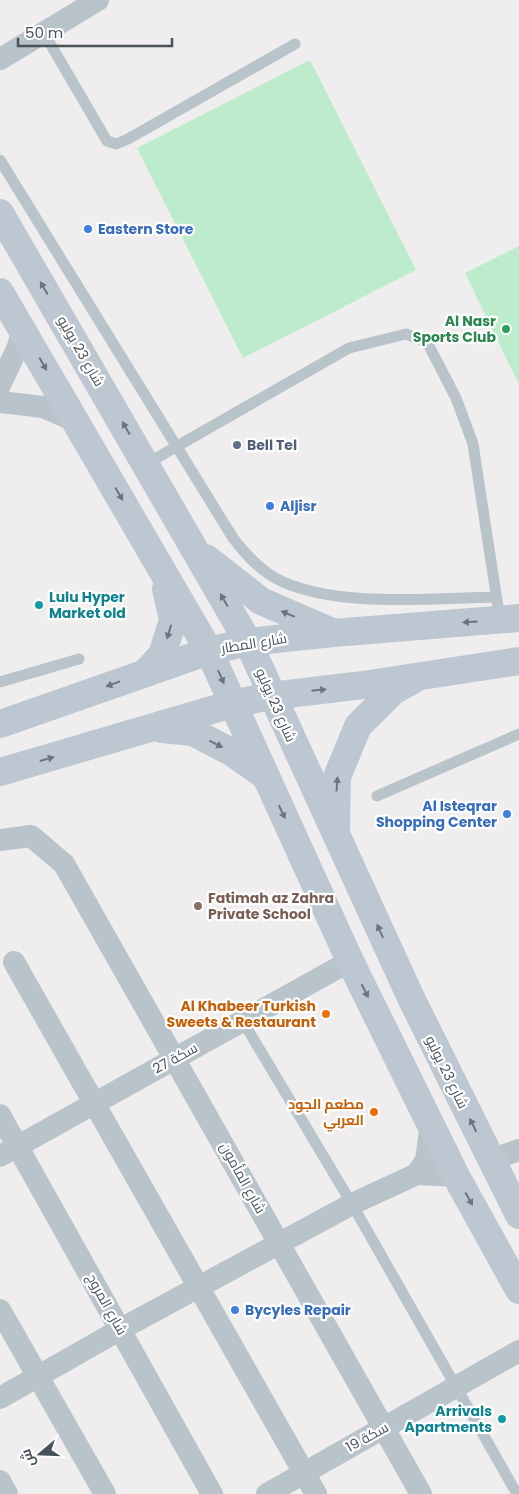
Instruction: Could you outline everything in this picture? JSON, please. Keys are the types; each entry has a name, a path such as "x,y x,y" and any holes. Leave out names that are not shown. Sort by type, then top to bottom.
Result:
{"main road":[{"name":"شارع 23 يوليو","path":"0,213 248,642 271,696 412,1000 519,1215"},
{"path":"0,292 209,651 350,961 456,1176 519,1290"},
{"path":"196,550 261,601 333,632"},
{"path":"146,672 162,655 173,620 162,568"},
{"name":"شارع المطار","path":"0,724 209,651 248,642 505,612"},
{"path":"0,772 232,704 271,696 419,677 519,661"},
{"path":"336,833 337,777 358,726 393,691 419,677"},
{"path":"153,728 193,732 233,753 265,775"}],"street":[{"path":"1,57 98,0"},
{"path":"0,385 15,356 23,330"},
{"path":"0,402 43,407 77,422"},
{"name":"شارع المأمون","path":"0,840 31,836 64,864 421,1494"},
{"name":"سكة 27","path":"9,1151 350,961"},
{"path":"14,962 200,1286 316,1494"},
{"name":"شارع المروج","path":"0,1115 9,1151 121,1329 212,1494"},
{"path":"416,1174 426,1160 431,1123"},
{"path":"490,1160 519,1150"},
{"path":"0,1398 121,1329 352,1204 416,1174 456,1176"},
{"path":"0,1310 105,1494"},
{"name":"سكة 19","path":"267,1494 519,1351"},
{"path":"0,1481 8,1494"}],"lane":[{"path":"44,32 107,141 116,144 295,44"},
{"path":"0,160 176,447 233,538 250,559 280,581 315,593 505,612 473,444 456,398 427,342 406,334 349,348 176,447 146,464"},
{"path":"0,682 80,658"},
{"path":"377,796 519,734"},
{"path":"242,1020 352,1204 517,1494"}],"green space":[{"path":"310,60 416,270 243,358 137,148"},
{"name":"Al Nasr Sports Club","path":"519,246 519,385 465,273"}],"place":[{"name":"Eastern Store","path":"88,229"},
{"name":"Al Nasr Sports Club","path":"506,329"},
{"name":"Bell Tel","path":"237,445"},
{"name":"Aljisr","path":"270,506"},
{"name":"Lulu Hyper Market old","path":"39,605"},
{"name":"Al Isteqrar Shopping Center","path":"507,814"},
{"name":"Fatimah az Zahra Private School","path":"198,906"},
{"name":"Al Khabeer Turkish Sweets & Restaurant","path":"326,1014"},
{"name":"مطعم الجود العربي","path":"374,1112"},
{"name":"Bycyles Repair","path":"235,1310"},
{"name":"Arrivals Apartments","path":"502,1419"}]}
